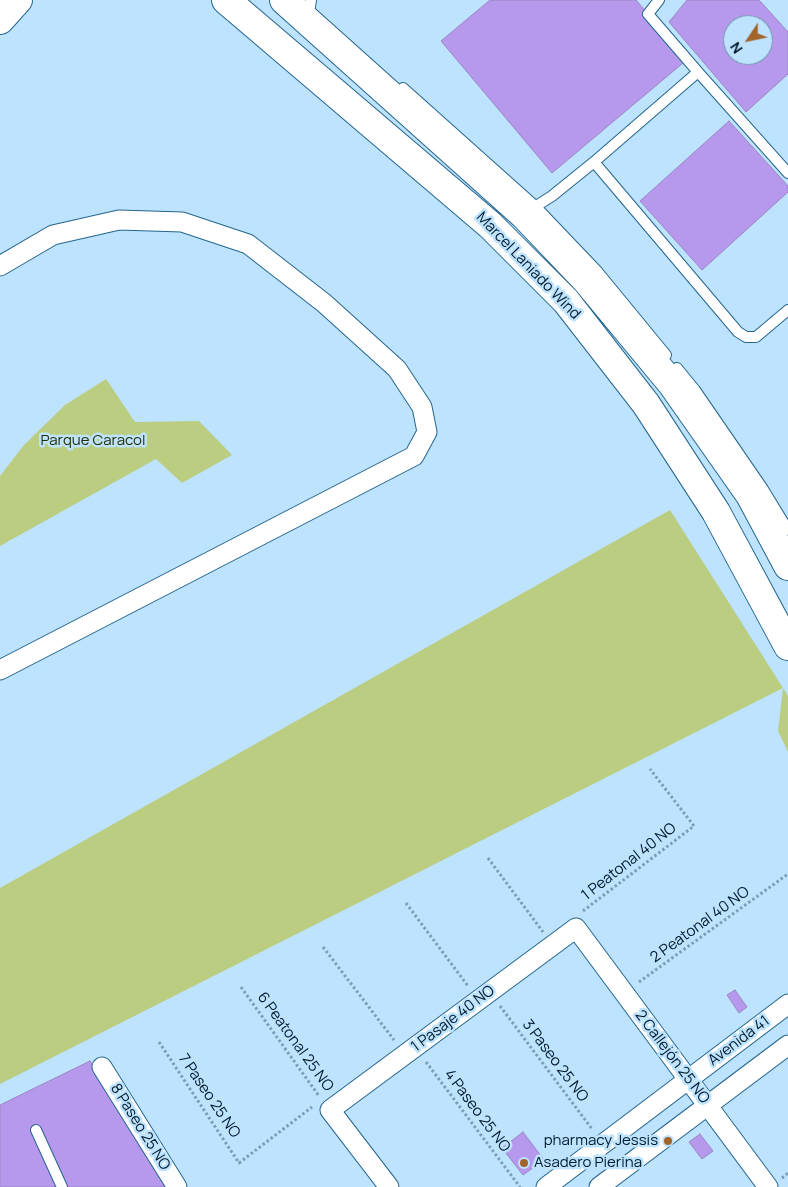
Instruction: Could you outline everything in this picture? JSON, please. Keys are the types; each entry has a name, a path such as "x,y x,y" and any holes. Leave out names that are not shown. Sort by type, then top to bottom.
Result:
{"main road":[{"path":"0,20 18,0"},
{"name":"Marcel Laniado Wind","path":"226,0 490,225 566,301 646,404 716,512 788,646"},
{"name":"Marcel Laniado Wind","path":"284,0 530,210 672,384 750,494 788,566"}],"street":[{"path":"0,266 53,235 120,220 182,222 248,244 324,303 397,369 422,407 427,432 414,456 0,670"},
{"name":"1 Pasaje 40 NO","path":"326,1105 410,1051 576,928"},
{"name":"2 Callejón 25 NO","path":"576,928 768,1187"},
{"name":"Avenida 41","path":"546,1187 788,1004"},
{"path":"599,1187 788,1045"},
{"name":"8 Paseo 25 NO","path":"102,1067 177,1187"},
{"path":"326,1105 389,1187"}],"lane":[{"path":"659,0 648,14 788,173"},
{"path":"530,210 552,196 594,162 698,72"},
{"path":"392,78 530,210 597,271 695,390 763,488 788,530"},
{"path":"594,162 738,332 746,337 756,337 788,310"},
{"path":"36,1130 62,1187"}],"path":[{"name":"1 Peatonal 40 NO","path":"576,928 579,914 694,826 650,769"},
{"path":"488,858 553,945"},
{"name":"2 Peatonal 40 NO","path":"624,993 788,874"},
{"name":"3 Paseo 25 NO","path":"406,903 484,996 603,1144"},
{"name":"4 Paseo 25 NO","path":"323,947 520,1187"},
{"name":"6 Peatonal 25 NO","path":"241,987 326,1105"},
{"name":"7 Paseo 25 NO","path":"159,1042 239,1163 326,1105"}],"green space":[{"name":"Parque Caracol","path":"106,379 135,422 199,421 232,455 182,483 156,459 0,546 0,476 24,445 65,405"},
{"path":"670,510 783,688 0,1084 0,888"},
{"path":"783,688 788,696 788,752 778,731"}],"building":[{"path":"490,0 636,0 683,63 552,173 441,41"},
{"path":"687,0 759,0 773,15 723,15 723,65 773,65 773,15 788,32 788,74 746,112 669,22"},
{"path":"729,121 788,186 788,192 702,270 640,201"},
{"path":"735,990 747,1007 739,1013 727,995"},
{"path":"90,1061 165,1187 0,1187 0,1105"},
{"path":"523,1132 544,1160 523,1175 502,1148"},
{"path":"700,1134 713,1151 702,1159 689,1142"}],"place":[{"name":"pharmacy Jessis","path":"668,1141"},
{"name":"Asadero Pierina","path":"524,1163"}]}
